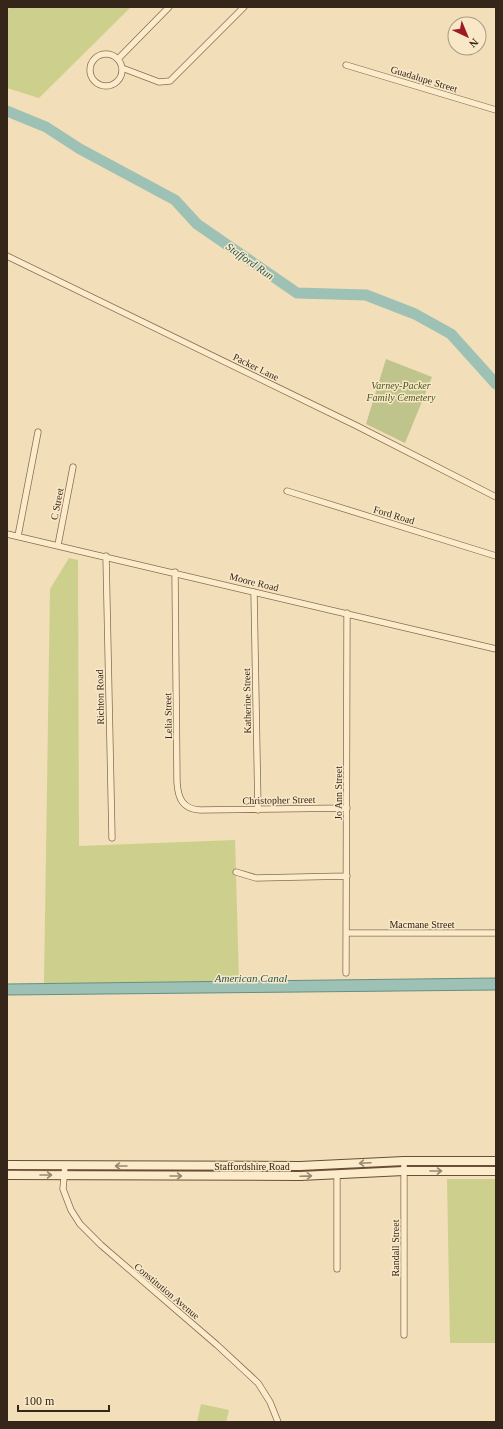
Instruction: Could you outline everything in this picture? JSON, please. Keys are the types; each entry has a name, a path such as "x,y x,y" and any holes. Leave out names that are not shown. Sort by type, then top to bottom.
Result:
{"main road":[{"name":"Staffordshire Road","path":"7,1165 300,1166 404,1161 496,1161"},
{"name":"Staffordshire Road","path":"7,1175 300,1176 404,1171 496,1171"}],"street":[{"path":"118,59 169,7"},
{"path":"122,68 159,82 170,81 244,7"},
{"path":"102,54 110,55 118,59 122,68 122,75 117,82 110,86 101,86 94,81 90,74 90,66 95,58 102,54"},
{"name":"Guadalupe Street","path":"346,65 496,110"},
{"name":"Packer Lane","path":"7,256 357,426 496,498"},
{"path":"18,536 38,432"},
{"name":"C Street","path":"58,545 73,467"},
{"name":"Ford Road","path":"286,491 496,556"},
{"name":"Moore Road","path":"7,534 175,572 496,649"},
{"name":"Richton Road","path":"106,556 112,838"},
{"name":"Lelia Street","path":"175,572 178,796 182,804 193,810 235,810"},
{"name":"Katherine Street","path":"254,592 258,810"},
{"name":"Jo Ann Street","path":"346,973 347,613"},
{"name":"Christopher Street","path":"235,810 347,808"},
{"path":"236,872 256,878 347,876"},
{"name":"Macmane Street","path":"347,933 496,933"},
{"name":"Randall Street","path":"404,1161 404,1335"},
{"name":"Constitution Avenue","path":"65,1165 63,1189 67,1202 80,1224 101,1245 217,1345 258,1383 265,1392 278,1422"},
{"path":"337,1174 337,1269"}],"green space":[{"path":"10,7 131,7 39,98 7,88 7,10"},
{"name":"Varney-Packer Family Cemetery","path":"386,359 432,377 405,443 366,424"},
{"path":"69,558 78,560 79,846 235,840 239,981 44,984 50,589"},
{"path":"447,1179 496,1179 496,1343 450,1343"},
{"path":"201,1404 229,1410 226,1422 197,1422"}],"water":[{"name":"American Canal","path":"496,978 496,990 7,995 7,984"}],"waterway":[{"name":"Stafford Run","path":"7,111 46,127 80,149 175,200 197,224 297,293 366,295 415,314 451,334 496,384"}]}
